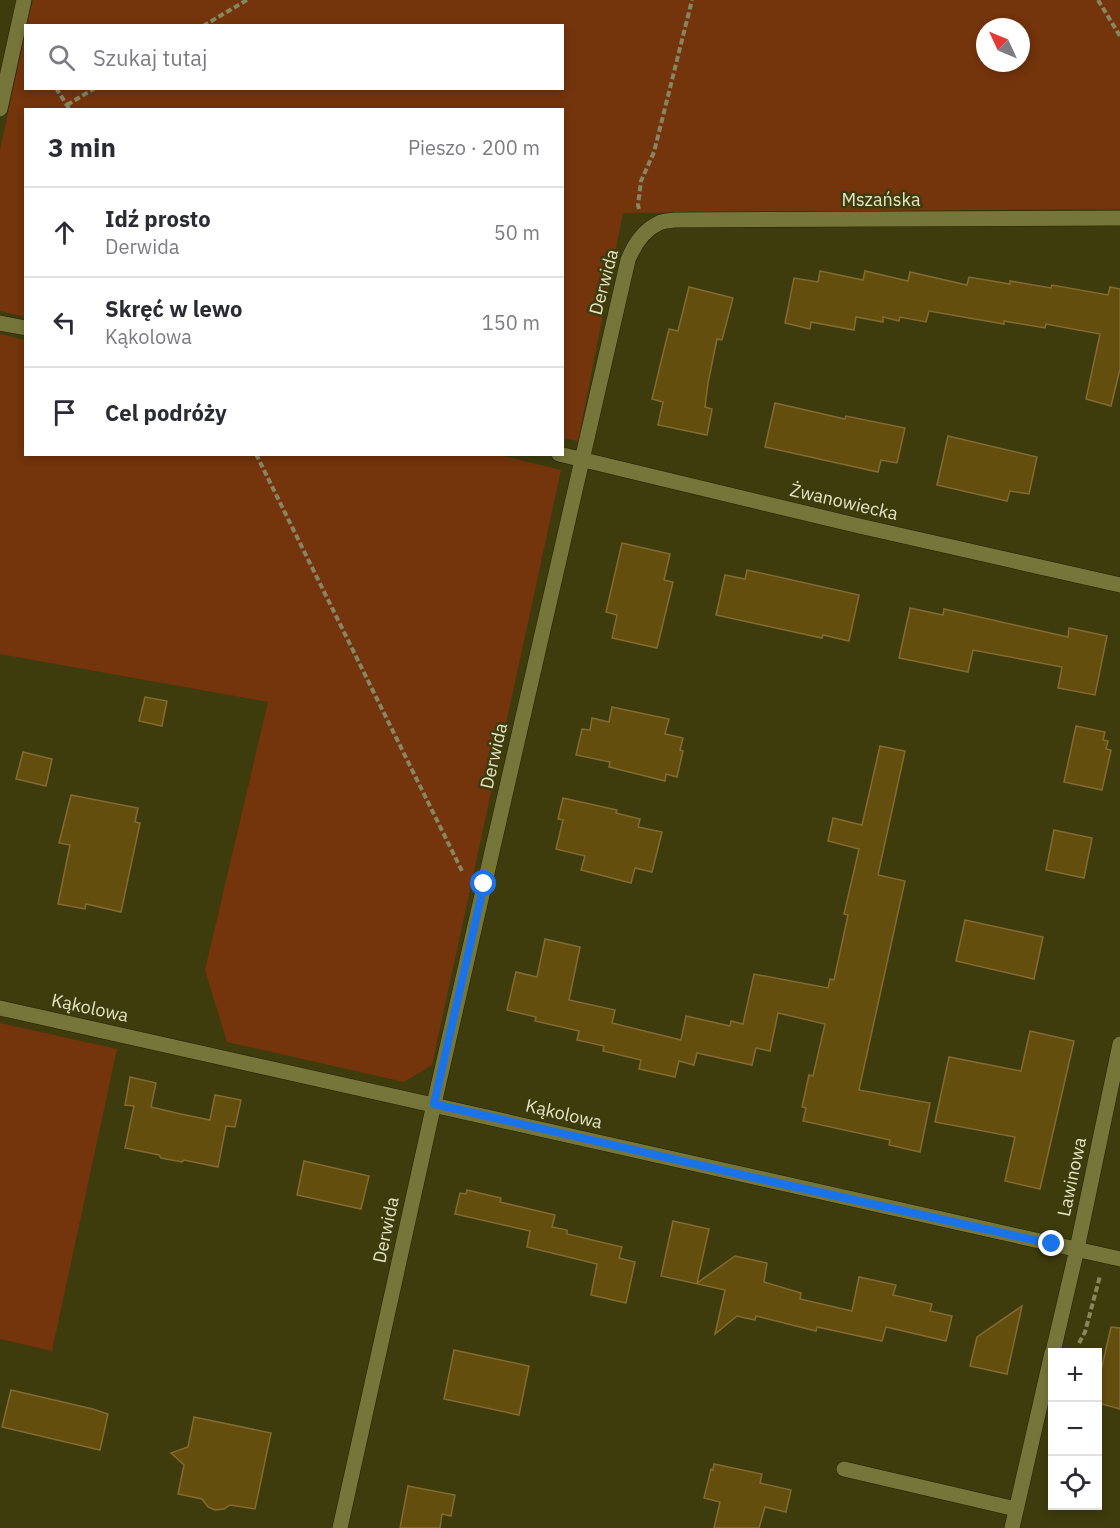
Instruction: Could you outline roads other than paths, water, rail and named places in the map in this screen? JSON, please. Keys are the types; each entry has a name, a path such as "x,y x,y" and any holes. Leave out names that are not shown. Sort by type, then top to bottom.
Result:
{"street":[{"path":"0,109 24,0"},
{"name":"Mszańska","path":"645,233 659,223 674,220 1120,218"},
{"name":"Derwida","path":"340,1528 434,1104 628,260 633,247 645,233"},
{"path":"0,323 24,328"},
{"name":"Żwanowiecka","path":"564,455 1120,585"},
{"name":"Kąkolowa","path":"0,1008 1120,1259"},
{"name":"Lawinowa","path":"1054,1348 1120,1044"},
{"name":"Lawinowa","path":"1012,1528 1048,1374"},
{"path":"844,1469 1016,1509"}]}
